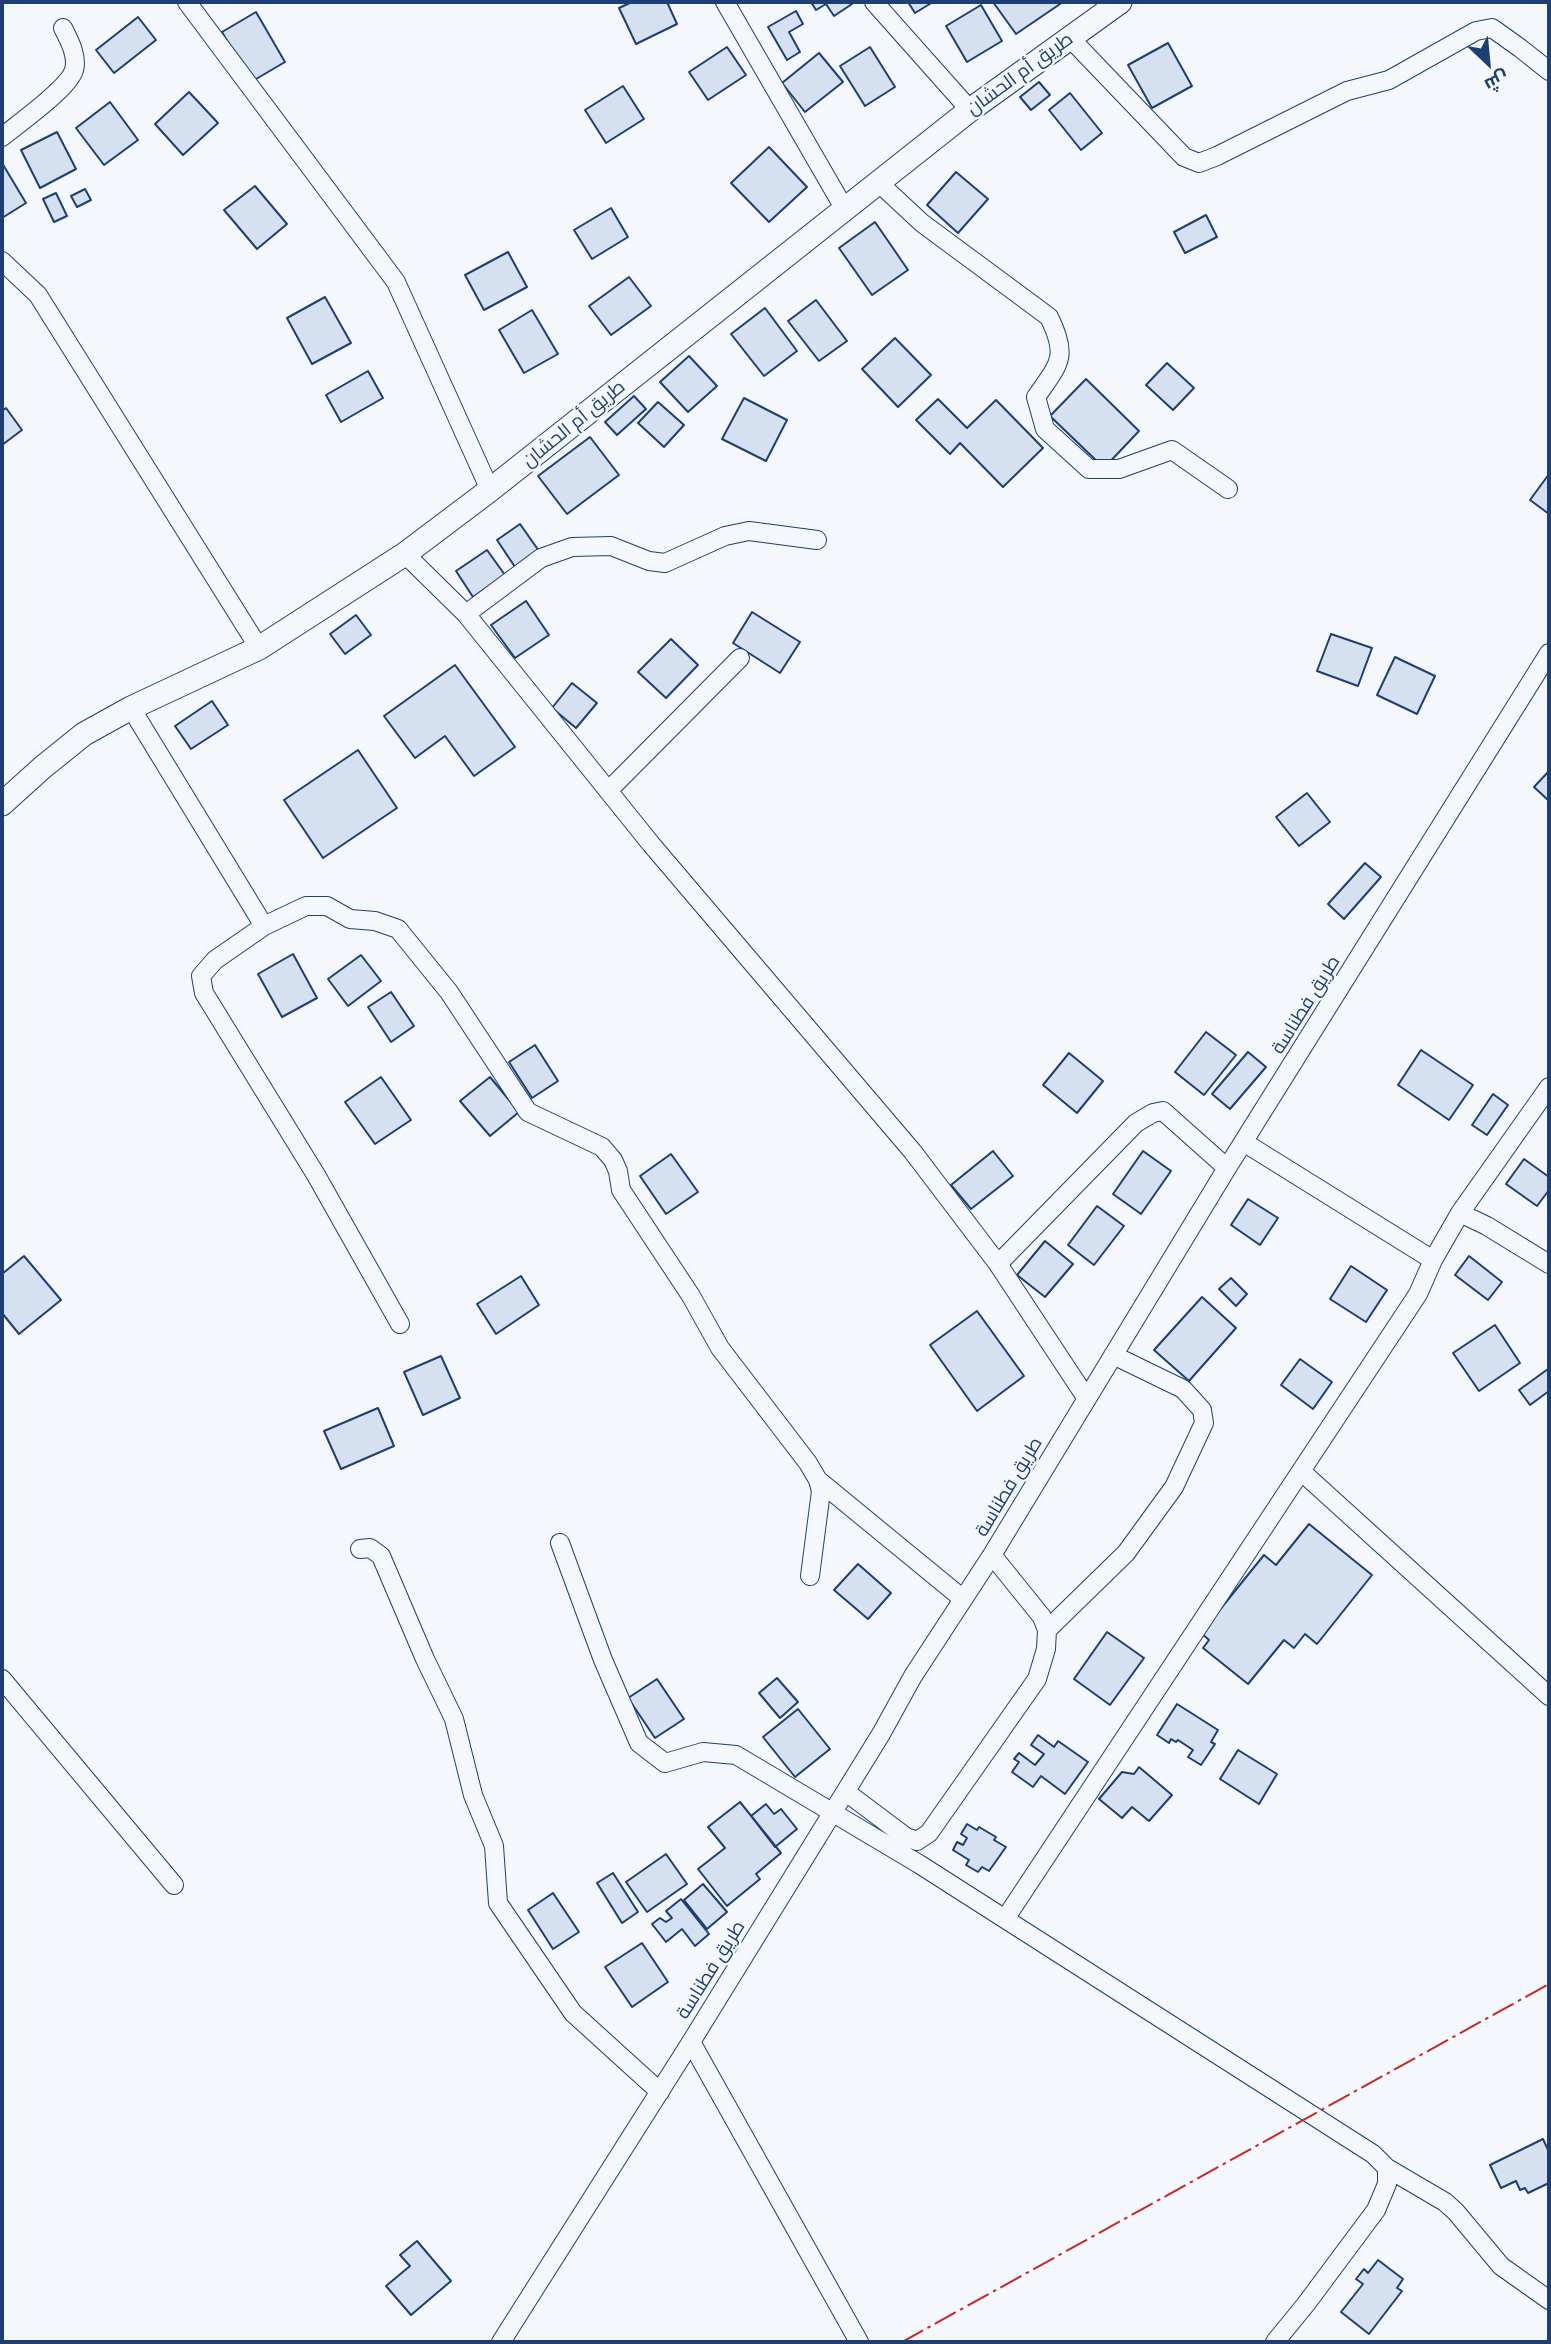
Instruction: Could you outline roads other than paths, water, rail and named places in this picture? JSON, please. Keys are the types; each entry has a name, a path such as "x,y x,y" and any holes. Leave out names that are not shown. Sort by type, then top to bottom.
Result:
{"street":[{"path":"187,2 396,282 490,490"},
{"path":"725,2 844,208"},
{"path":"874,2 970,110"},
{"name":"طريق أم الحشان","path":"2,804 43,766 84,734 131,708 259,648 405,554 490,490 970,110 1119,2"},
{"path":"2,137 62,88 74,71 74,53 63,28"},
{"path":"1070,38 1184,157 1199,163 1347,91 1389,80 1476,31 1492,28 1549,71"},
{"path":"878,183 922,223 1049,317 1058,334 1060,363 1036,397 1045,429 1089,469 1119,470 1172,450 1228,489"},
{"path":"2,261 38,295 259,648"},
{"path":"466,614 541,558 572,547 611,546 649,561 665,563 725,536 749,531 817,540"},
{"path":"405,554 466,614 660,855 913,1152 998,1264 1087,1399"},
{"name":"طريق فطناسة","path":"501,2342 660,2092 845,1792 913,1676 992,1555 1227,1168 1549,653"},
{"path":"608,791 740,657"},
{"path":"131,708 264,926"},
{"path":"400,1324 316,1175 204,993 201,975 215,960 264,926 306,906 327,906 350,919 375,921 398,929 449,992 528,1112 602,1147 613,1160 621,1190 691,1296 720,1348 808,1463 818,1480 821,1491 810,1576"},
{"path":"1005,1919 1418,1294 1433,1260 1460,1213 1549,1087"},
{"path":"998,1264 1136,1123 1153,1113 1163,1111 1227,1168"},
{"path":"1245,1143 1433,1260"},
{"path":"1460,1213 1487,1226 1549,1264"},
{"path":"1047,1630 1126,1553 1174,1487 1204,1423 1202,1410 1183,1389 1113,1355"},
{"path":"1301,1472 1549,1696"},
{"path":"818,1480 963,1599"},
{"path":"559,1543 603,1660 639,1743 664,1763 703,1752 736,1755 919,1864 1373,2154 1387,2168 1445,2202 1501,2266 1549,2300"},
{"path":"360,1549 370,1548 381,1556 454,1719 472,1795 494,1846 498,1903 573,2013 660,2092"},
{"path":"845,1792 906,1837 917,1841 929,1833 1037,1679 1046,1649 1047,1630 1042,1617 992,1555"},
{"path":"2,1679 174,1885"},
{"path":"691,2042 859,2342"},
{"path":"1275,2342 1376,2210 1387,2184 1387,2168"}]}
